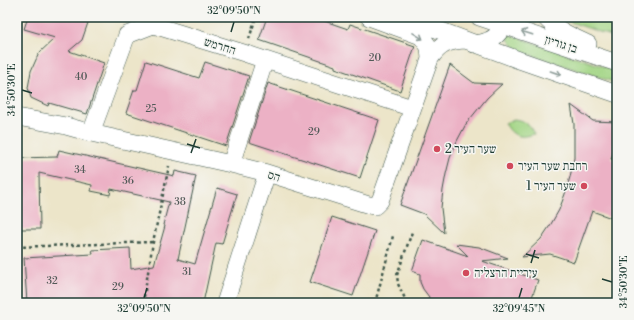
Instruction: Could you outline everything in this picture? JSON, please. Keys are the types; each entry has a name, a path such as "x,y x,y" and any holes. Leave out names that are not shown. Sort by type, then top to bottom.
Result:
{"street":[{"path":"369,17 421,36 429,47 430,58"},
{"path":"404,17 469,42 617,94"},
{"path":"545,17 551,24 565,33 617,59"},
{"path":"430,58 436,50 452,40 469,42 488,41 496,22"},
{"path":"496,22 500,44 505,50 519,60"},
{"name":"בן גוריון","path":"496,22 617,63"},
{"name":"החרמש","path":"91,133 128,35 153,25 412,108"},
{"name":"הס","path":"17,117 66,126 91,133 231,164 267,173 375,206 380,201 430,58"},
{"path":"231,164 265,60"},
{"path":"225,303 267,173"}],"path":[{"path":"250,33 256,17"},
{"path":"611,17 617,19"},
{"path":"143,303 153,242 172,150"},
{"path":"407,303 398,284 397,275 412,232"},
{"path":"375,303 393,236"},
{"path":"17,247 153,242"}],"green space":[{"path":"556,17 617,17 617,38"},
{"path":"505,33 617,71 617,83 522,52 512,44"},
{"path":"514,119 527,124 534,134 521,136 514,134 505,123"}],"building":[{"path":"28,17 90,17 82,40 69,51 104,63 87,114 49,103 48,106 31,98 28,88 31,71 39,53 55,38 24,29"},
{"path":"267,17 313,17 348,29 350,24 415,46 400,91 335,68 335,66 259,40"},
{"path":"146,61 199,78 205,62 249,76 226,146 126,113 134,90 137,90"},
{"name":"שער העיר 2","path":"450,65 474,83 502,84 487,98 466,124 450,158 443,190 441,208 444,233 424,214 400,205"},
{"path":"268,83 379,120 360,178 249,142"},
{"name":"שער העיר 1","path":"571,105 593,121 617,122 617,140 611,159 617,160 617,220 592,211 574,262 550,254 522,257 541,239 559,210 565,194 574,158 574,124"},
{"path":"59,150 174,176 175,171 196,176 178,259 195,264 217,188 237,194 222,244 216,243 203,303 27,303 24,258 93,254 92,250 130,248 131,269 154,265 165,226 163,225 169,202 111,189 110,195 91,191 92,185 39,173 40,229 17,229 17,158 57,157"},
{"path":"332,217 375,231 353,296 310,282"},
{"name":"עיריית הרצליה","path":"423,240 468,256 456,244 479,247 508,258 482,261 538,280 530,303 428,303 429,297 420,282 420,274 412,271"}],"place":[{"name":"שער העיר 2","path":"437,149"},
{"name":"רחבת שער העיר","path":"510,166"},
{"name":"שער העיר 1","path":"584,186"},
{"name":"עיריית הרצליה","path":"466,273"}]}
